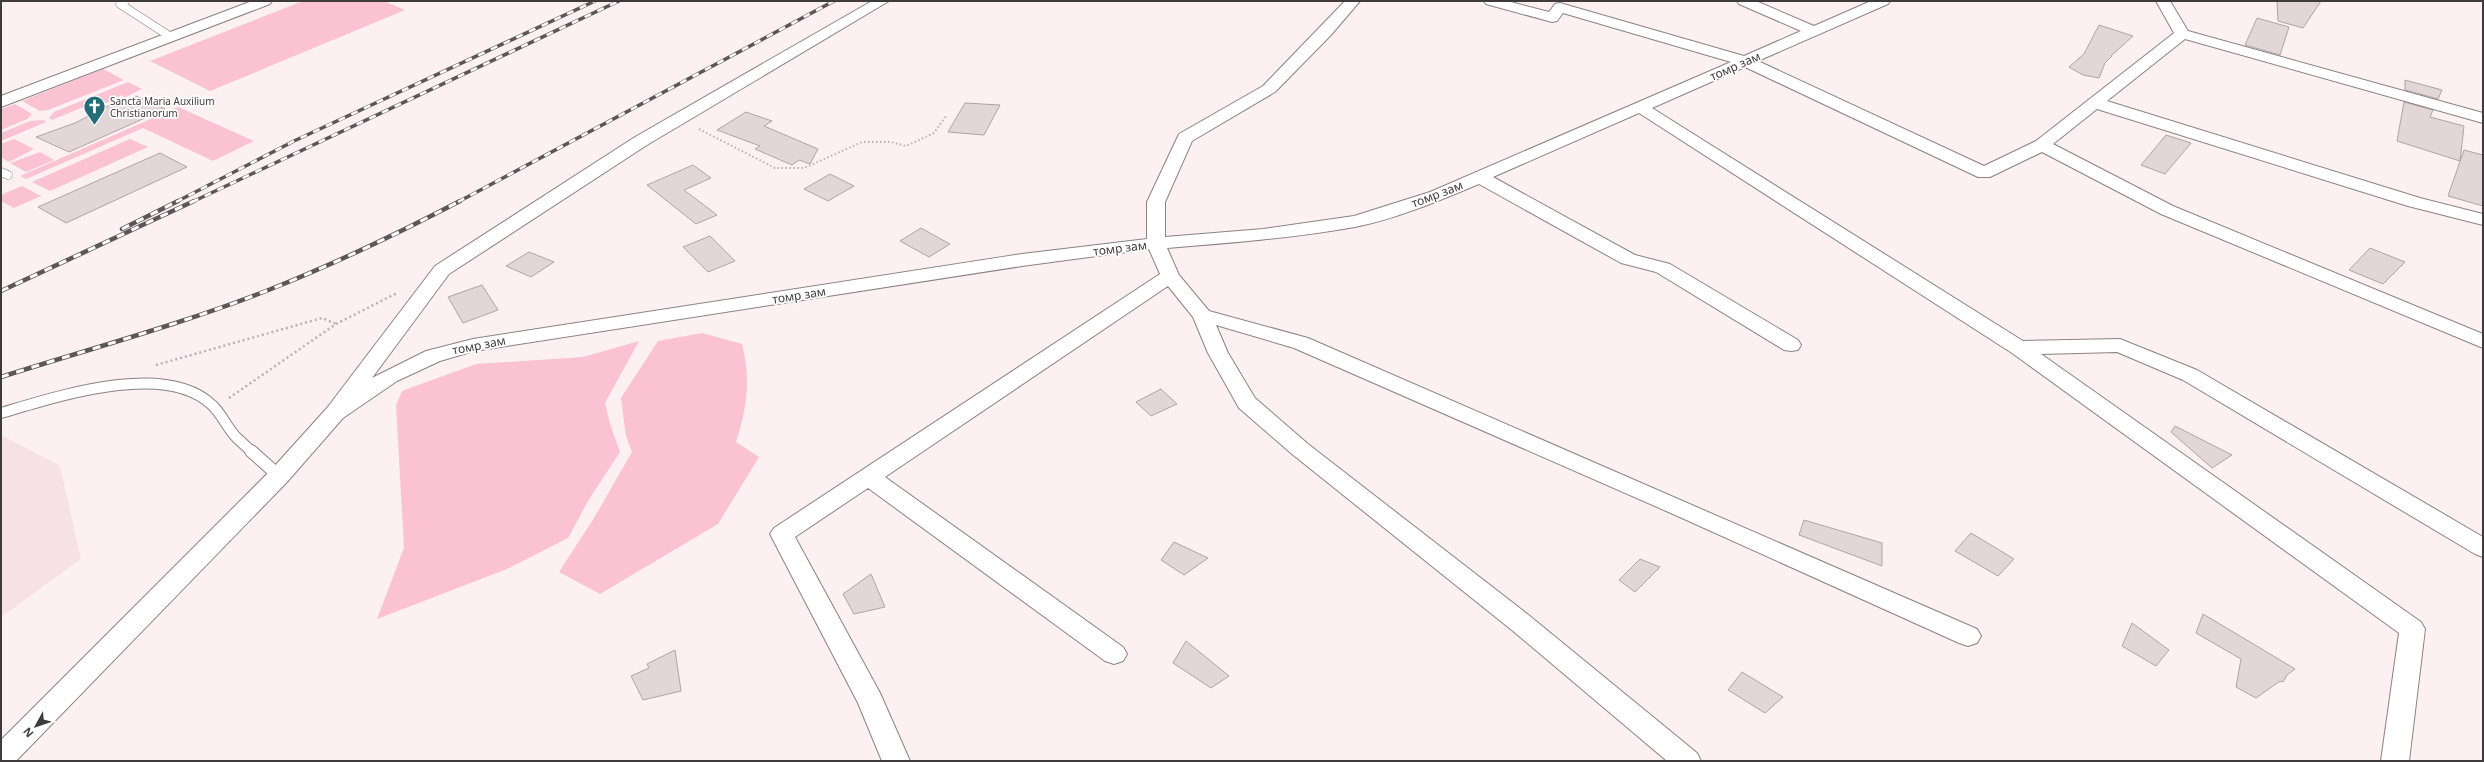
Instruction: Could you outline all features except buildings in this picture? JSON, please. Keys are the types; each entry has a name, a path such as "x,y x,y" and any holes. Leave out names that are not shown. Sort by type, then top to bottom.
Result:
{"street":[{"path":"1,102 265,1"},
{"path":"1,758 279,476 335,413 442,270 669,125 882,1"},
{"path":"1353,1 1326,32 1269,89 1185,138 1156,202 1156,243 1170,276 1202,315 1218,353 1247,403 1300,449 1522,624 1687,761"},
{"path":"1491,1 1552,18 1560,7 1745,61 1984,173 2042,145 2182,34"},
{"path":"1744,1 1813,31"},
{"name":"томр зам","path":"335,413 390,376 433,356 473,345 1022,260 1156,243 1263,235 1356,222 1436,196 1883,1"},
{"path":"2163,1 2182,34 2483,118"},
{"path":"2095,103 2414,202 2483,220"},
{"path":"1640,107 1685,134 2019,348 2412,629 2395,761"},
{"path":"2042,145 2167,210 2483,342"},
{"path":"1480,177 1628,259 1663,268 1791,344"},
{"path":"896,761 871,701 782,534 1170,276"},
{"path":"1202,315 1301,343 1652,495 1968,636"},
{"path":"2019,348 2120,345 2128,348 2190,375 2483,548"},
{"path":"868,476 1114,654"}],"lane":[{"path":"125,1 120,4 171,37"},
{"path":"1,413 76,391 138,384 180,386 212,405 236,437 279,476"}],"path":[{"path":"669,125 690,124 775,168 804,168 862,142 891,142 906,146 934,133 946,116"},
{"path":"212,405 235,395 336,324 400,292"},
{"path":"151,367 322,318 336,324"}],"shaded area":[{"path":"303,1 384,1 405,10 210,91 150,61"},
{"path":"103,69 124,80 48,110 40,111 22,101"},
{"path":"128,82 142,89 124,98 122,95 106,103 93,103 52,120 49,118 54,112"},
{"path":"15,104 32,114 27,119 1,130 1,109"},
{"path":"178,107 254,141 213,161 143,128 26,179 20,176"},
{"path":"43,120 46,122 1,141 1,133 30,121"},
{"path":"14,139 34,149 9,162 1,157 1,144"},
{"path":"130,139 148,147 50,191 32,182"},
{"path":"40,152 54,160 26,172 10,163"},
{"path":"22,186 41,196 14,208 1,201 1,195"},
{"path":"702,333 742,344 745,357 747,381 743,417 736,442 759,457 718,524 600,594 559,572 594,518 632,452 626,436 621,398 658,341"},
{"path":"639,341 605,403 610,424 620,452 588,501 568,538 507,569 377,619 404,548 396,405 402,391 476,364 583,357"},
{"path":"1,435 60,466 81,559 1,617"}],"railway":[{"path":"176,202 294,141 595,1"},
{"path":"192,202 619,1"},
{"path":"458,202 834,1"},
{"path":"1,291 194,201"},
{"path":"122,229 176,202"},
{"path":"1,377 167,326 266,291 364,249 458,202"}],"place":[{"name":"Sancta Maria Auxilium Christianorum","path":"94,126"}]}
